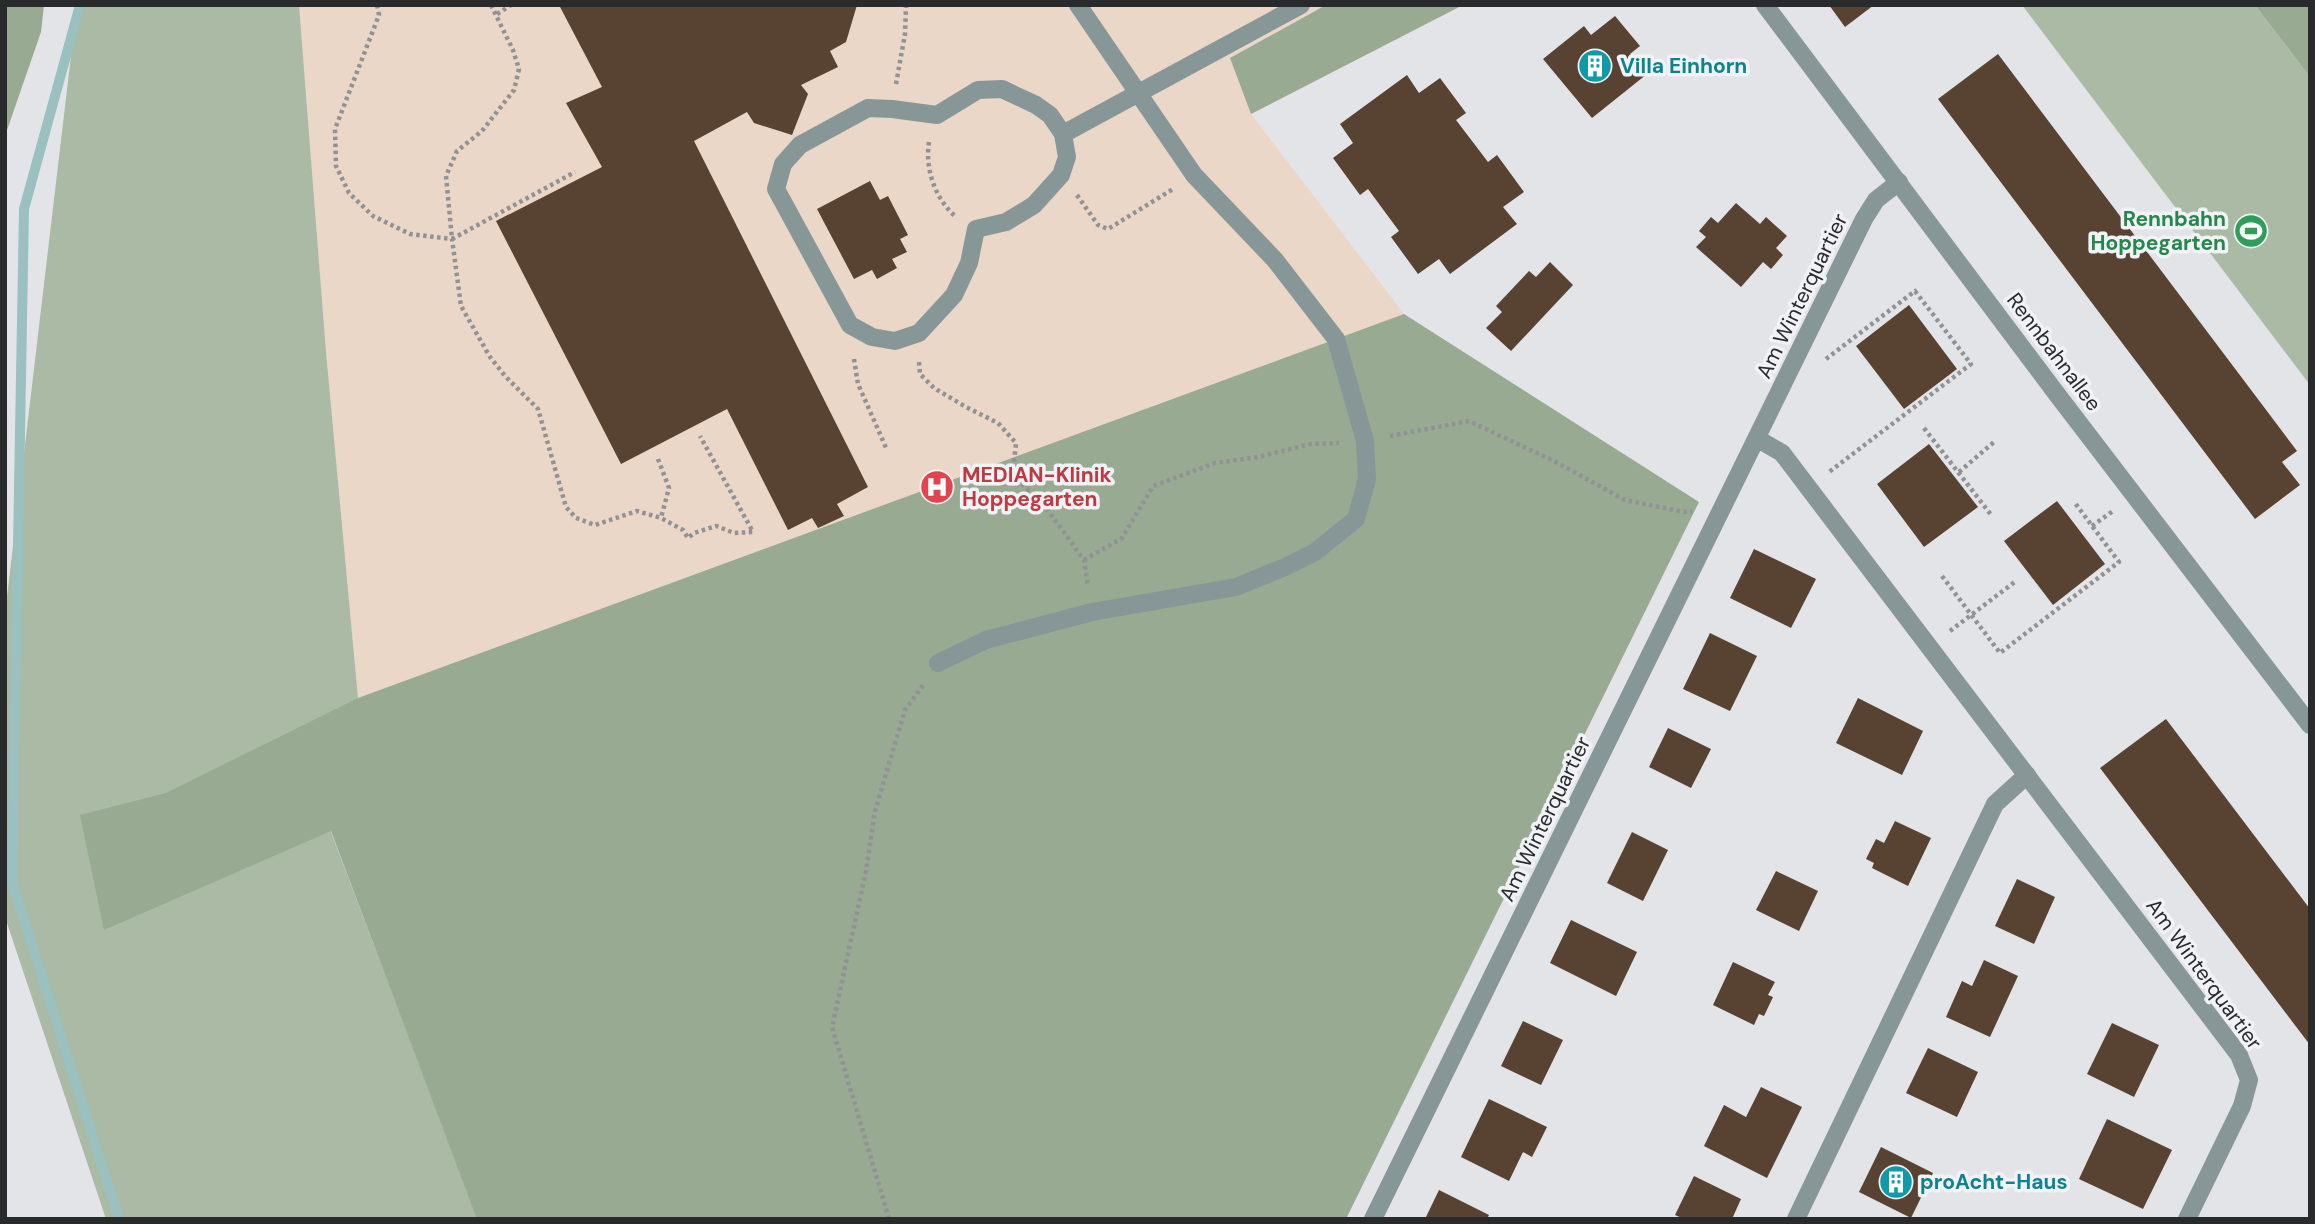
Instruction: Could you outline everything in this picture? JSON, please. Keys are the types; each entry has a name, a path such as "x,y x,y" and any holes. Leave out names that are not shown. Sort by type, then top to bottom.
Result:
{"street":[{"path":"938,663 986,640 1092,612 1236,587 1285,567 1315,552 1356,519 1367,479 1365,441 1336,339 1275,260 1194,175 1078,5"},
{"path":"1063,134 1301,5"},
{"name":"Rennbahnallee","path":"1765,5 2310,725"},
{"path":"1002,89 1050,115 1063,134 1067,157 1061,175 1034,205 1006,222 976,229 969,263 954,295 919,333 895,341 872,337 850,326 776,188 783,164 800,145 869,108 892,108 937,116 978,90 1002,89"},
{"name":"Am Winterquartier","path":"1374,1219 1864,219 1876,200 1899,183"},
{"name":"Am Winterquartier","path":"1758,439 1782,453 2239,1055 2249,1080 2242,1106 2187,1219"},
{"path":"1796,1219 1996,804 2027,775"}],"path":[{"path":"377,5 379,15 335,129 336,166 349,193 373,216 410,234 452,239 575,172"},
{"path":"491,5 519,69 514,90 482,131 457,151 446,176 461,306 490,357 538,409 566,507 576,518 595,525 637,512 661,518 683,530 688,538 694,533 716,526 734,533 753,532 701,436"},
{"path":"496,14 512,5"},
{"path":"892,108 905,34 906,5"},
{"path":"937,116 928,144 931,181 949,211 963,223 976,229"},
{"path":"1061,175 1098,225 1108,229 1194,175"},
{"path":"1791,370 1804,377 1915,291 1971,364 1808,487"},
{"path":"850,326 858,384 887,450"},
{"path":"919,333 920,374 945,394 998,423 1016,443 1016,478 1044,505 1084,560 1092,612"},
{"path":"1924,428 1992,516"},
{"path":"1958,471 1994,442"},
{"path":"658,459 669,488 661,518"},
{"path":"1942,576 2000,653 2119,562 2075,503"},
{"path":"2092,526 2113,511"},
{"path":"1930,647 2016,582"},
{"path":"889,1219 832,1027 879,798 905,710 938,663"}],"shaded area":[{"name":"MEDIAN-Klinik Hoppegarten","path":"299,5 1463,5 1251,114 1640,622 529,636 358,698 326,352"}],"green space":[{"path":"5,5 44,5 41,32 5,136"},
{"path":"77,5 299,5 326,352 358,698 331,832 478,1219 106,1219 5,917 5,614"},
{"path":"1326,5 1463,5 1251,114 1230,58"},
{"name":"Rennbahn Hoppegarten","path":"2022,5 2255,5 2310,77 2310,385"},
{"path":"2255,5 2310,5 2310,77"},
{"path":"1404,314 1699,502 1346,1219 477,1219 331,831 104,930 80,815 166,793 358,698"}],"building":[{"path":"559,5 857,5 846,42 830,51 838,67 801,85 808,94 792,135 754,123 747,112 694,141 868,487 837,504 844,516 818,528 812,518 788,530 727,409 621,464 496,221 602,167 566,103 602,87"},
{"path":"1829,5 1874,5 1845,27"},
{"name":"Villa Einhorn","path":"1615,16 1640,46 1630,54 1647,74 1592,118 1543,59 1584,26 1591,35"},
{"path":"1998,54 2297,451 2282,462 2300,485 2255,519 1938,99"},
{"path":"1407,75 1419,93 1440,78 1466,113 1456,120 1488,162 1497,155 1524,192 1503,207 1517,224 1450,274 1439,259 1418,274 1391,237 1399,231 1368,189 1360,195 1333,158 1353,143 1340,124"},
{"path":"870,181 880,200 888,196 908,235 900,239 907,252 892,259 897,268 877,279 872,270 854,279 817,209"},
{"path":"1736,203 1760,224 1766,217 1787,236 1776,248 1783,255 1771,269 1763,262 1741,287 1696,247 1706,237 1699,231 1711,217 1718,223"},
{"path":"1550,262 1573,285 1511,351 1486,328 1502,312 1496,306 1529,271 1536,277"},
{"path":"1909,305 1957,369 1904,409 1856,346"},
{"path":"1929,444 1978,507 1924,547 1877,484"},
{"path":"2057,501 2105,564 2053,605 2004,541"},
{"path":"1754,549 1816,579 1791,628 1730,598"},
{"path":"1710,633 1757,656 1730,711 1683,689"},
{"path":"1858,698 1923,731 1902,775 1836,743"},
{"path":"2166,719 2310,909 2310,1045 2100,768"},
{"path":"1668,728 1711,749 1691,788 1649,767"},
{"path":"1895,821 1931,838 1908,886 1872,868 1874,863 1866,859 1876,839 1884,843"},
{"path":"1632,832 1668,850 1643,901 1607,883"},
{"path":"1776,871 1818,891 1799,931 1756,910"},
{"path":"2017,879 2055,897 2034,944 1995,926"},
{"path":"1571,920 1637,952 1616,996 1550,963"},
{"path":"1984,960 2018,976 1990,1037 1946,1017 1962,981 1972,986"},
{"path":"1733,962 1775,982 1768,995 1773,997 1764,1016 1759,1014 1754,1025 1713,1005"},
{"path":"1523,1021 1563,1040 1541,1085 1501,1066"},
{"path":"2112,1023 2159,1045 2134,1097 2087,1074"},
{"path":"1928,1048 1978,1072 1957,1117 1906,1093"},
{"path":"1761,1087 1802,1107 1767,1178 1704,1146 1724,1105 1746,1117"},
{"path":"1489,1099 1547,1127 1532,1157 1523,1152 1509,1181 1461,1157"},
{"path":"2107,1119 2172,1150 2143,1209 2079,1179"},
{"name":"proAcht-Haus","path":"1881,1147 1933,1173 1911,1218 1859,1192"},
{"path":"1694,1176 1741,1199 1732,1219 1684,1219 1675,1215"},
{"path":"1439,1190 1489,1215 1487,1219 1425,1219"}],"waterway":[{"path":"80,5 24,209 12,882 119,1219"}],"place":[{"name":"Villa Einhorn","path":"1595,66"},
{"name":"Rennbahn Hoppegarten","path":"2251,231"},
{"name":"MEDIAN-Klinik Hoppegarten","path":"937,487"},
{"name":"proAcht-Haus","path":"1896,1182"}]}
